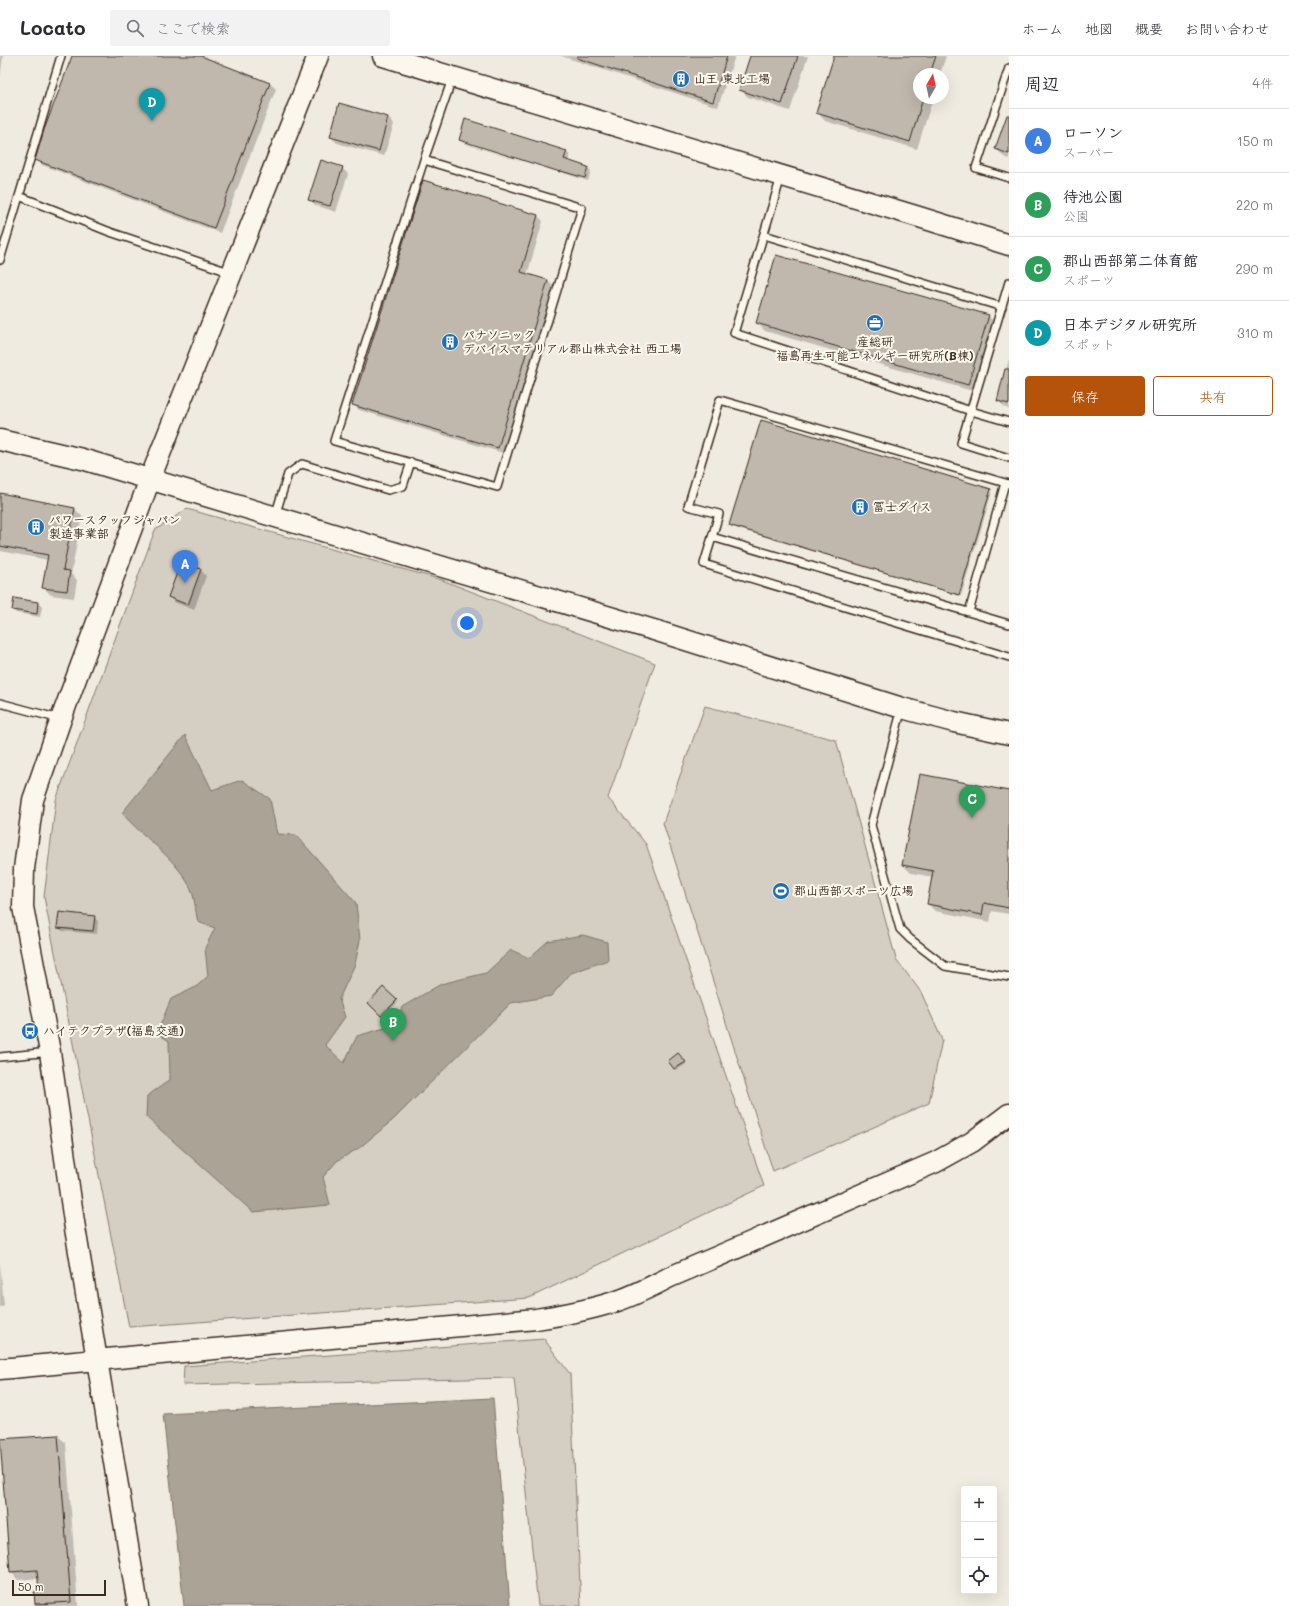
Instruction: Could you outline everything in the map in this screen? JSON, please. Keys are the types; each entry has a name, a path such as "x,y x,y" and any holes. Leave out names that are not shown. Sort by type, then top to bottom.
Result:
{"street":[{"path":"138,1606 74,1222 50,1052 23,907 24,869 33,800 61,719 150,479 318,56"},
{"path":"383,56 1009,245"},
{"path":"0,440 82,458 657,631 902,708 954,722 1009,734"},
{"path":"0,1369 536,1319 571,1313 615,1302 646,1290 670,1277 936,1162 972,1142 1009,1114"}],"lane":[{"path":"0,260 61,56"},
{"path":"1009,68 976,168 1009,178"},
{"path":"424,160 582,208 497,487 334,441 424,160 452,77"},
{"path":"782,176 734,334 971,412 1009,422"},
{"path":"19,196 110,232 232,273"},
{"path":"764,235 1002,307"},
{"path":"1009,282 962,444 1009,458"},
{"path":"969,612 1007,484 720,400 688,506 719,514 704,564 1009,657"},
{"path":"275,516 288,474 302,464 388,490 403,486 411,462"},
{"path":"712,537 1009,624"},
{"path":"0,703 61,719"},
{"path":"902,708 871,826 900,929 910,939 945,966 1009,977"},
{"path":"0,1057 50,1052"}],"shaded area":[{"path":"187,509 442,580 655,663 608,798 646,844 764,1186 529,1298 129,1327 44,897 56,800 155,530"},
{"name":"郡山西部スポーツ広場","path":"705,706 836,740 896,959 921,992 942,1040 929,1103 773,1171 663,823"},
{"path":"185,735 212,790 242,780 270,799 277,834 296,835 356,903 360,940 355,964 339,999 345,1017 325,1045 344,1063 357,1036 395,1025 402,1007 441,984 486,973 511,950 529,958 548,941 583,935 607,942 608,960 571,973 551,996 511,1003 393,1120 359,1148 337,1161 323,1177 330,1205 253,1212 146,1117 147,1096 170,1080 169,1041 157,1033 171,999 196,987 208,976 205,948 215,928 198,922 193,893 182,874 175,865 122,813"},
{"path":"544,1339 570,1374 581,1606 538,1606 514,1378 183,1385 184,1366"},
{"path":"493,1398 510,1606 184,1606 163,1414"}],"building":[{"path":"72,56 201,56 270,83 214,228 35,160 44,130"},
{"name":"山王 東北工場","path":"577,56 727,56 713,102 577,58"},
{"path":"750,56 798,56 782,104 739,90"},
{"path":"834,56 936,56 932,68 913,68 913,104 921,104 910,142 816,113"},
{"path":"339,103 388,117 379,151 330,137"},
{"path":"1007,115 1009,115 1009,154 995,149"},
{"path":"465,119 567,151 564,159 588,167 585,178 561,171 560,172 459,140"},
{"path":"321,160 343,167 330,206 308,200"},
{"name":"パナソニック デバイスマテリアル郡山株式会社 西工場","path":"423,180 538,215 521,272 548,280 498,448 352,405"},
{"path":"776,255 989,315 968,385 756,323"},
{"path":"1005,369 1009,369 1009,404 997,401"},
{"name":"冨士ダイス","path":"761,420 991,489 959,595 729,525"},
{"name":"パワースタッフジャパン 製造事業部","path":"0,493 75,508 63,570 70,571 67,591 42,588 48,555 0,546"},
{"path":"181,562 201,569 188,605 168,597"},
{"path":"14,598 38,602 37,614 12,610"},
{"path":"920,774 1009,791 1009,908 984,903 982,915 927,904 933,871 902,865"},
{"path":"59,912 95,916 93,931 57,928"},
{"path":"383,987 397,1000 381,1016 368,1003"},
{"path":"678,1053 686,1062 674,1069 668,1061"},
{"path":"58,1435 71,1602 35,1604 34,1592 39,1591 37,1570 10,1572 0,1439"}],"place":[{"name":"山王 東北工場","path":"681,79"},
{"name":"日本デジタル研究所","path":"152,121"},
{"name":"産総研 福島再生可能エネルギー研究所(B棟)","path":"875,323"},
{"name":"パナソニック デバイスマテリアル郡山株式会社 西工場","path":"450,342"},
{"name":"冨士ダイス","path":"860,507"},
{"name":"パワースタッフジャパン 製造事業部","path":"36,527"},
{"name":"ローソン","path":"185,583"},
{"name":"郡山西部第二体育館","path":"972,818"},
{"name":"郡山西部スポーツ広場","path":"781,891"},
{"name":"ハイテクプラザ(福島交通)","path":"30,1031"},
{"name":"待池公園","path":"393,1041"}]}
